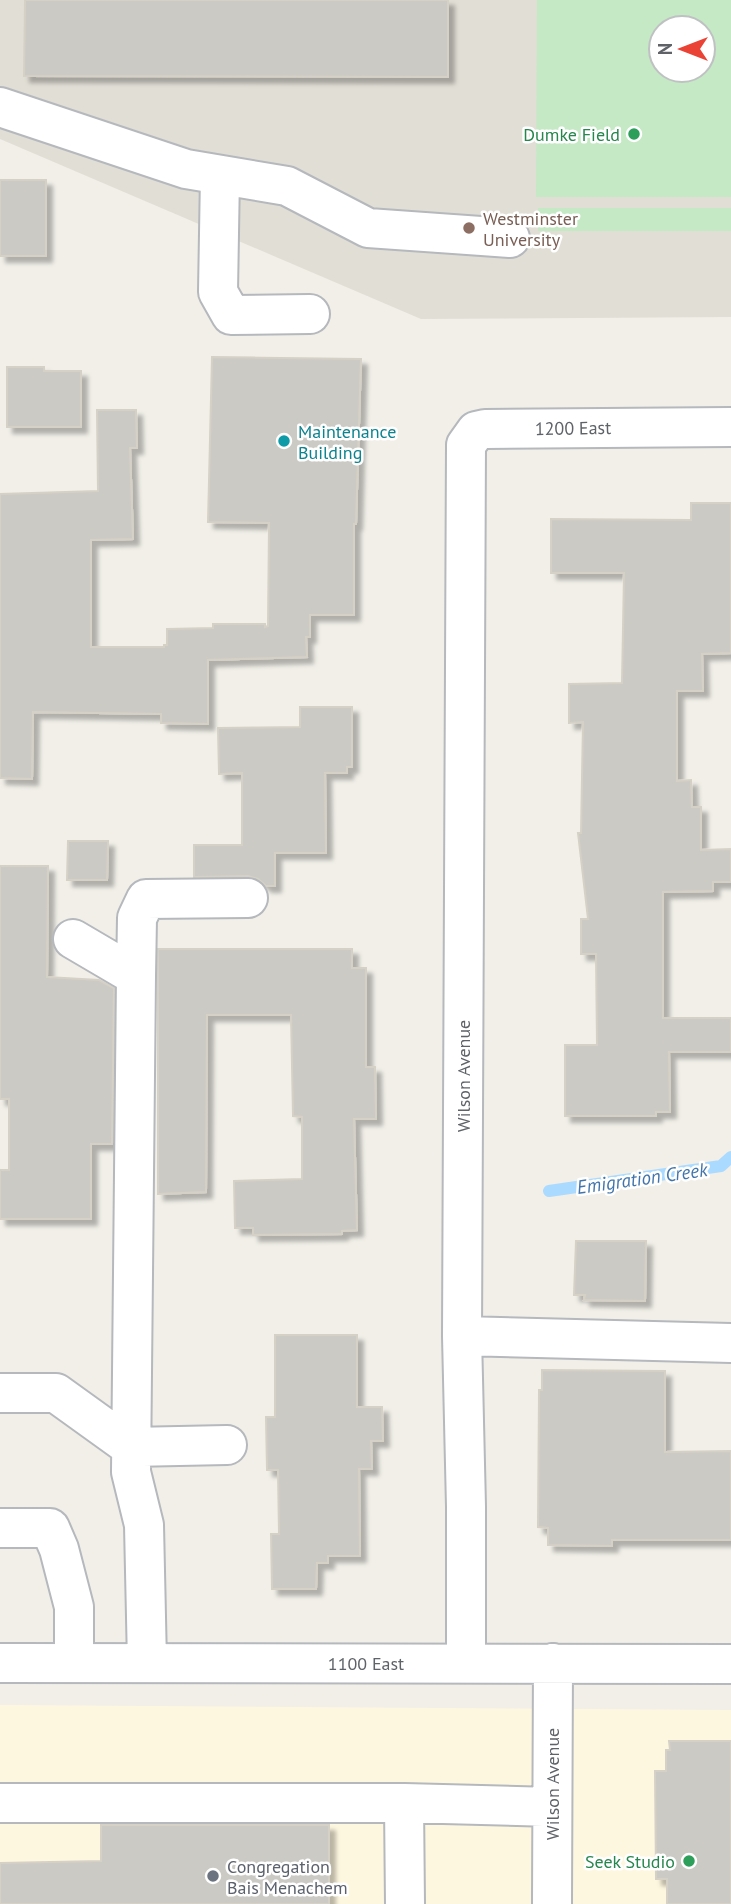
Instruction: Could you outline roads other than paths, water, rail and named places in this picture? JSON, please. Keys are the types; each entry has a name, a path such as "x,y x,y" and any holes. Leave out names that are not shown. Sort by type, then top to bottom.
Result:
{"street":[{"path":"0,107 187,169 287,186 368,228 510,238"},
{"path":"220,175 218,292 231,315 310,314"},
{"name":"1200 East","path":"464,488 466,445 476,431 731,427"},
{"name":"Wilson Avenue","path":"464,488 462,1336 467,1507 466,1664"},
{"path":"147,1663 144,1525 131,1472 137,918 146,899 248,898"},
{"path":"73,939 136,976"},
{"path":"462,1336 731,1343"},
{"path":"0,1393 56,1393 131,1447 227,1445"},
{"path":"0,1528 50,1528 59,1549 74,1607 74,1663"},
{"name":"1100 East","path":"0,1663 731,1664"},
{"name":"Wilson Avenue","path":"552,1664 552,1904"},
{"path":"0,1803 404,1803 552,1807"},
{"path":"404,1803 405,1904"}],"waterway":[{"name":"Emigration Creek","path":"549,1191 721,1166 731,1157"}],"place":[{"name":"Dumke Field","path":"634,134"},
{"name":"Westminster University","path":"469,228"},
{"name":"Maintenance Building","path":"284,441"},
{"name":"Seek Studio","path":"689,1861"},
{"name":"Congregation Bais Menachem","path":"213,1876"}]}
